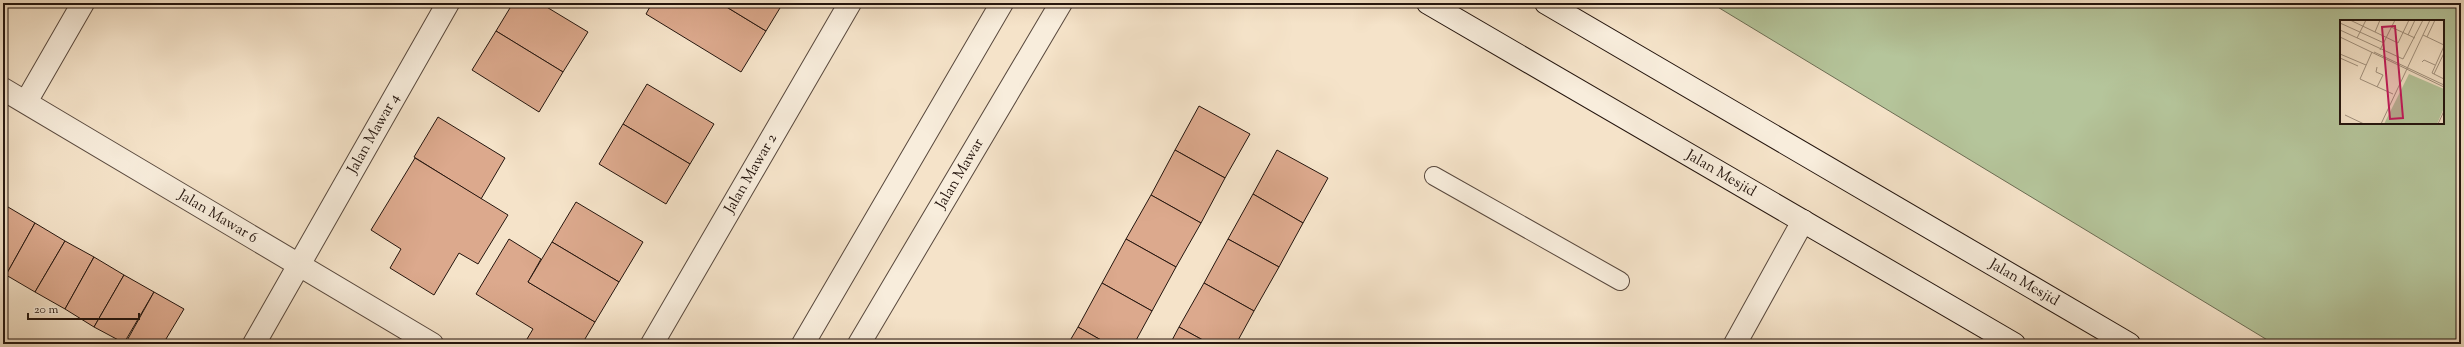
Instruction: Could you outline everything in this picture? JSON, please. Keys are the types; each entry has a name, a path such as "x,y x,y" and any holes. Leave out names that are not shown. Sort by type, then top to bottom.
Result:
{"street":[{"path":"26,102 83,3"},
{"name":"Jalan Mawar 4","path":"254,344 448,3"},
{"name":"Jalan Mawar 2","path":"652,344 850,3"},
{"path":"803,344 1002,3"},
{"name":"Jalan Mawar","path":"859,344 1061,3"},
{"name":"Jalan Mesjid","path":"1428,3 2014,344"},
{"name":"Jalan Mesjid","path":"1546,3 2129,344"},
{"name":"Jalan Mawar 6","path":"3,89 432,344"},
{"path":"1735,344 1803,221"}],"lane":[{"path":"1434,176 1620,281"}],"green space":[{"path":"1711,3 2461,3 2461,344 2274,344"}],"building":[{"path":"513,3 540,3 588,32 563,72 496,31"},
{"path":"652,3 720,3 766,31 741,72 646,14"},
{"path":"720,3 783,3 766,31"},
{"path":"496,31 563,72 539,112 472,70"},
{"path":"647,84 714,124 690,164 623,124"},
{"path":"1199,106 1250,134 1225,178 1175,150"},
{"path":"438,117 505,158 481,199 414,157"},
{"path":"623,124 690,164 666,204 599,164"},
{"path":"1175,150 1225,178 1201,223 1151,195"},
{"path":"1277,150 1328,178 1303,223 1253,194"},
{"path":"415,158 508,215 478,264 459,253 434,295 390,268 401,249 371,230"},
{"path":"1253,194 1303,223 1279,267 1228,239"},
{"path":"1151,195 1201,223 1176,267 1126,239"},
{"path":"576,202 643,242 619,282 552,242"},
{"path":"3,204 35,223 6,275 3,273"},
{"path":"35,223 65,241 35,292 6,275"},
{"path":"509,239 541,259 528,282 595,322 582,344 524,344 533,329 476,294"},
{"path":"1126,239 1176,267 1152,311 1102,283"},
{"path":"1228,239 1279,267 1254,311 1204,283"},
{"path":"65,241 94,257 65,309 35,292"},
{"path":"552,242 619,282 595,322 528,282"},
{"path":"94,257 124,275 94,327 65,309"},
{"path":"124,275 154,292 124,343 94,327"},
{"path":"1102,283 1152,311 1134,344 1108,344 1078,327"},
{"path":"1204,283 1254,311 1236,344 1210,344 1179,327"},
{"path":"154,292 184,309 163,344 125,344"},
{"path":"1078,327 1108,344 1068,344"},
{"path":"1179,327 1210,344 1170,344"}]}
